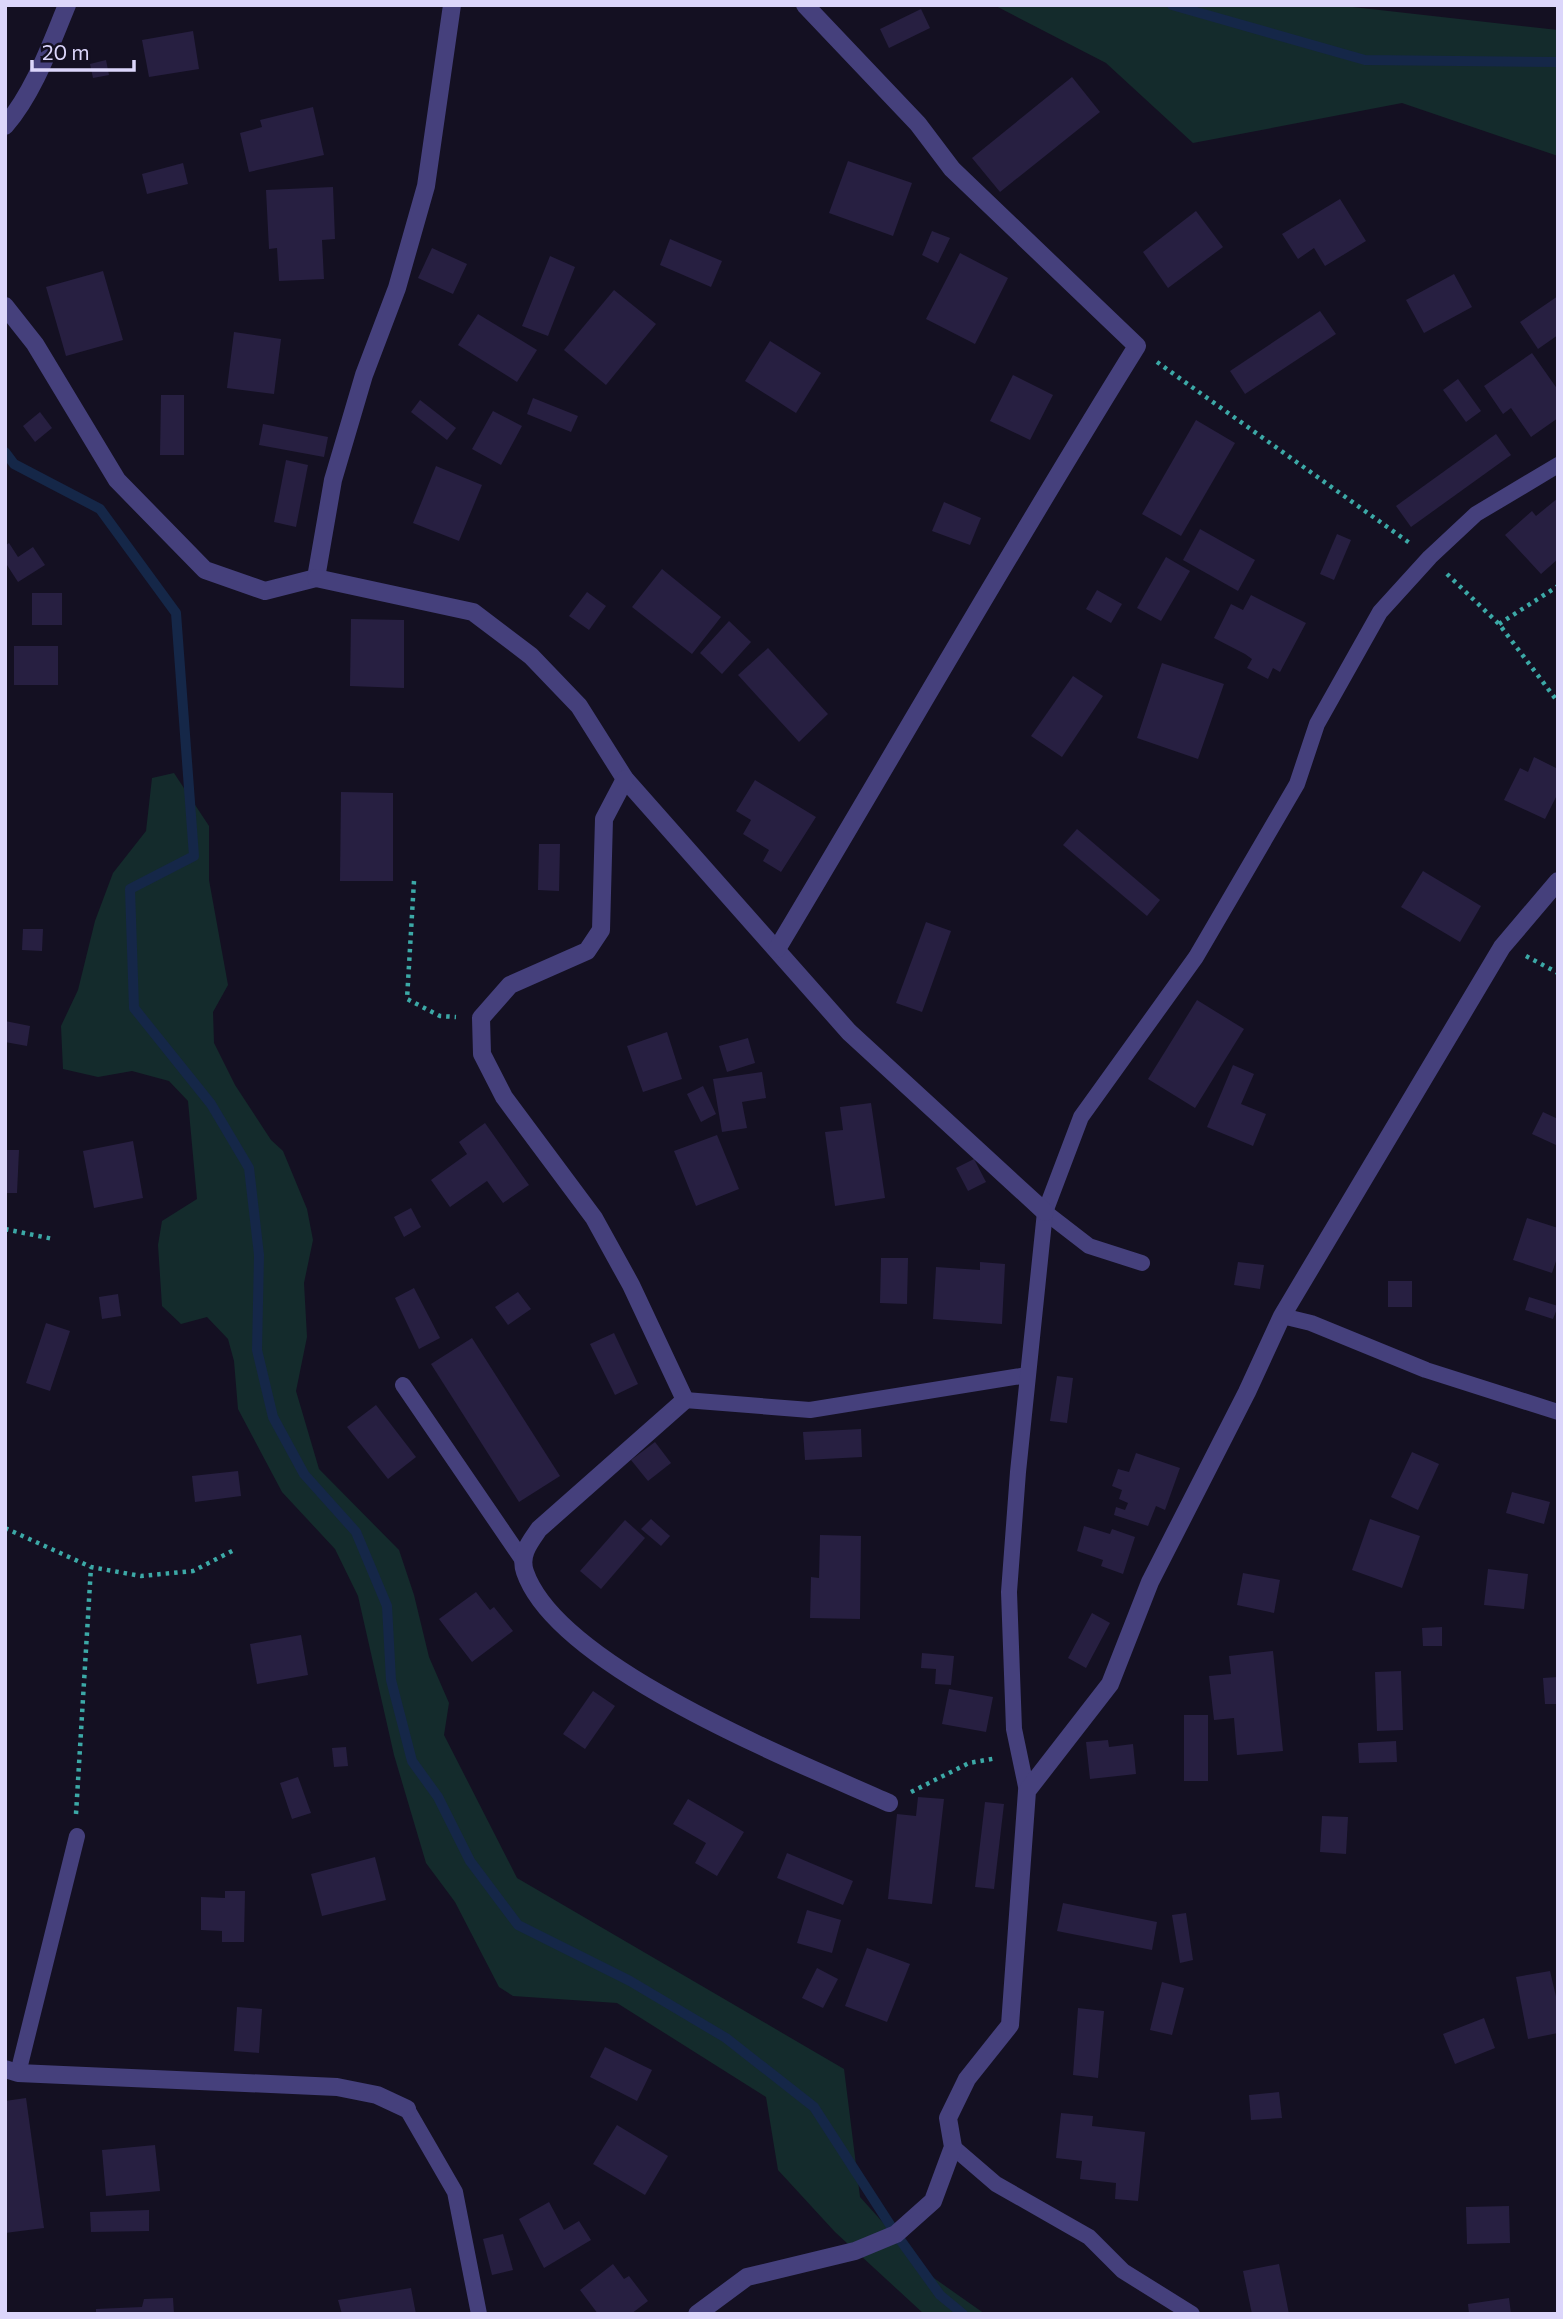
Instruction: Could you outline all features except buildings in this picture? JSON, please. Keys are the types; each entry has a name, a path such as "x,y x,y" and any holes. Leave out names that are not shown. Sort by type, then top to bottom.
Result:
{"street":[{"path":"5,126 17,112 48,52 67,5"},
{"path":"316,578 333,480 363,375 397,288 426,186 452,5"},
{"path":"777,949 936,684 1041,501 1137,346 952,169 918,124 805,5"},
{"path":"5,306 35,344 117,480 205,570 265,591 316,578 473,612 531,656 579,706 625,779 849,1032 1045,1212"},
{"path":"625,779 604,819 601,930 587,951 510,985 481,1017 482,1054 504,1097 594,1219 631,1285 685,1400 539,1529 524,1551 524,1571 549,1613 623,1673 737,1735 888,1803"},
{"path":"697,2314 747,2277 856,2251 896,2234 933,2202 953,2147 948,2118 967,2079 1010,2025 1027,1791 1110,1684 1150,1582 1247,1392 1282,1316 1502,947 1558,881"},
{"path":"12,2071 337,2087 377,2095 407,2109"}],"lane":[{"path":"1027,1791 1014,1729 1009,1592 1027,1375 1045,1212 1082,1117 1196,957 1297,784 1317,724 1380,612 1430,557 1476,514 1558,465"},
{"path":"1045,1212 1089,1245 1142,1263"},
{"path":"1282,1316 1311,1323 1426,1370 1558,1412"},
{"path":"685,1400 810,1410 1027,1375"},
{"path":"403,1385 524,1562"},
{"path":"12,2071 77,1836"},
{"path":"407,2109 455,2192 479,2314"},
{"path":"953,2147 996,2184 1089,2237 1124,2271 1192,2314"}],"path":[{"path":"1137,346 1180,381 1228,410 1313,477 1430,557 1499,624 1558,702"},
{"path":"1499,624 1558,586"},
{"path":"414,881 407,999 440,1016 481,1017"},
{"path":"1502,947 1558,973"},
{"path":"5,1229 53,1239"},
{"path":"5,1528 91,1567 141,1576 193,1571 234,1550"},
{"path":"77,1836 75,1801 91,1567"},
{"path":"888,1803 969,1763 1019,1753"}],"green space":[{"path":"994,5 1335,5 1558,30 1558,156 1402,103 1193,143 1106,63"},
{"path":"174,773 209,826 209,880 228,985 213,1012 214,1043 235,1085 271,1140 283,1151 307,1209 313,1240 304,1283 307,1337 296,1391 319,1469 399,1550 414,1595 429,1657 449,1703 444,1735 517,1878 844,2069 860,2197 931,2276 985,2314 924,2314 835,2232 778,2170 766,2097 617,2003 513,1996 499,1987 455,1902 426,1863 394,1755 358,1596 335,1549 282,1492 238,1409 234,1361 228,1339 207,1317 181,1324 162,1306 158,1245 162,1221 197,1199 188,1101 169,1081 132,1071 98,1077 63,1069 61,1026 78,990 95,921 113,873 146,831 152,778"}],"waterway":[{"path":"1172,5 1365,60 1558,62"},
{"path":"5,452 14,464 100,509 176,613 194,856 130,889 134,1008 211,1104 249,1168 259,1255 257,1350 273,1417 304,1474 356,1532 387,1606 391,1680 412,1761 438,1797 470,1861 518,1925 630,1981 726,2038 814,2107 896,2234 940,2295 963,2314"}]}
